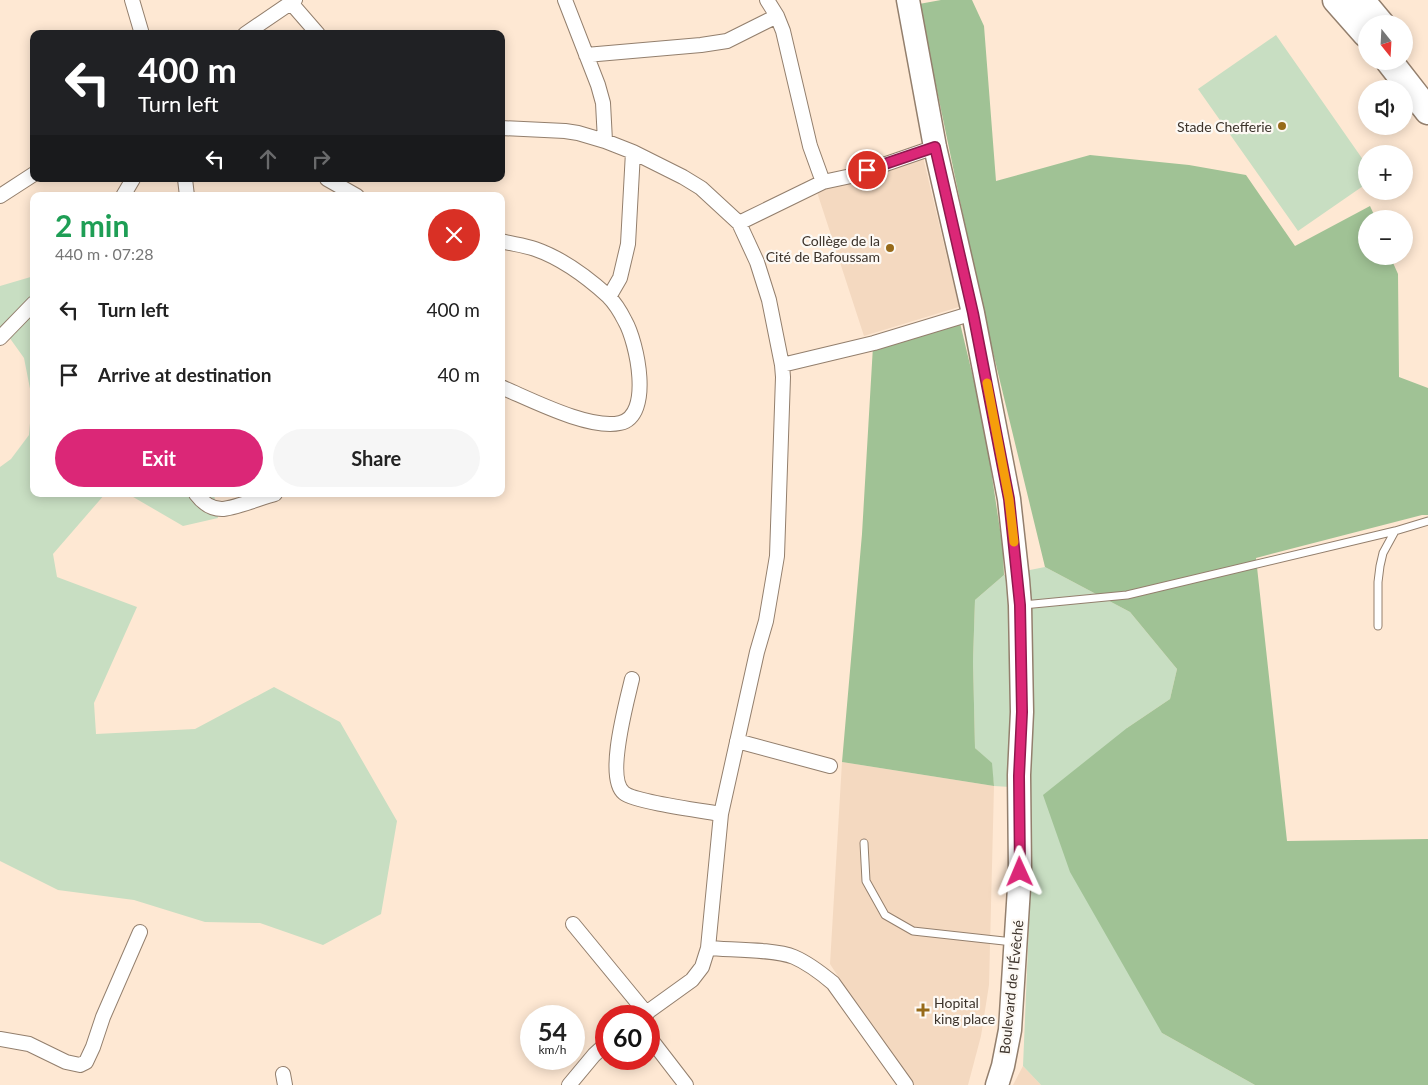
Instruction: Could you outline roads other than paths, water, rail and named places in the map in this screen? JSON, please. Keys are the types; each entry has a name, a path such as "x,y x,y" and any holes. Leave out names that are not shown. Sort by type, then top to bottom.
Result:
{"highway":[{"path":"1336,0 1358,25"},
{"path":"1361,0 1374,15"},
{"path":"1413,63 1428,82"},
{"path":"1397,70 1428,111"}],"main road":[{"name":"Boulevard de l'Évêché","path":"908,0 935,147 973,313 1009,499 1020,605 1022,712 1019,776 1020,872 1010,1030 997,1085"}],"street":[{"path":"132,0 141,30"},
{"path":"565,0 598,85 603,103 605,141"},
{"path":"767,0 777,16 783,31 810,146 823,182"},
{"path":"252,30 293,1 315,30"},
{"path":"586,55 701,45 726,40 777,16"},
{"path":"505,128 565,131 605,141 633,152 683,177 700,188 739,223 757,262 769,300 782,366 777,556 766,621 737,741 722,814 708,948 702,967 692,980 658,1005"},
{"path":"739,223 823,182 851,176 935,147"},
{"path":"609,297 620,278 628,244 633,152"},
{"path":"0,196 30,177"},
{"path":"332,182 350,192"},
{"path":"505,243 533,248 553,257 609,297 626,321 632,338 638,364 640,400 631,418 622,423 600,423 566,414 505,389"},
{"path":"0,338 30,307"},
{"path":"782,366 874,343 973,313"},
{"path":"198,497 208,506 222,509 264,497"},
{"path":"632,679 616,761 616,779 622,792 628,796 644,800 722,814"},
{"path":"737,741 830,766"},
{"path":"573,924 636,1005"},
{"path":"0,1039 29,1044 66,1062 80,1065 86,1062 93,1048 103,1017 140,932"},
{"path":"708,948 778,953 793,956 823,974 833,982 904,1084"},
{"path":"660,1052 686,1085"},
{"path":"569,1085 595,1054"}],"lane":[{"path":"1020,605 1127,595 1395,531 1428,521"},
{"path":"1378,626 1380,566 1383,553 1395,531"},
{"path":"864,843 866,881 885,915 913,931 1016,943"}],"place":[{"name":"Stade Chefferie","path":"1282,126"},
{"name":"Collège de la Cité de Bafoussam","path":"890,248"},
{"name":"Hopital king place","path":"923,1010"}]}
